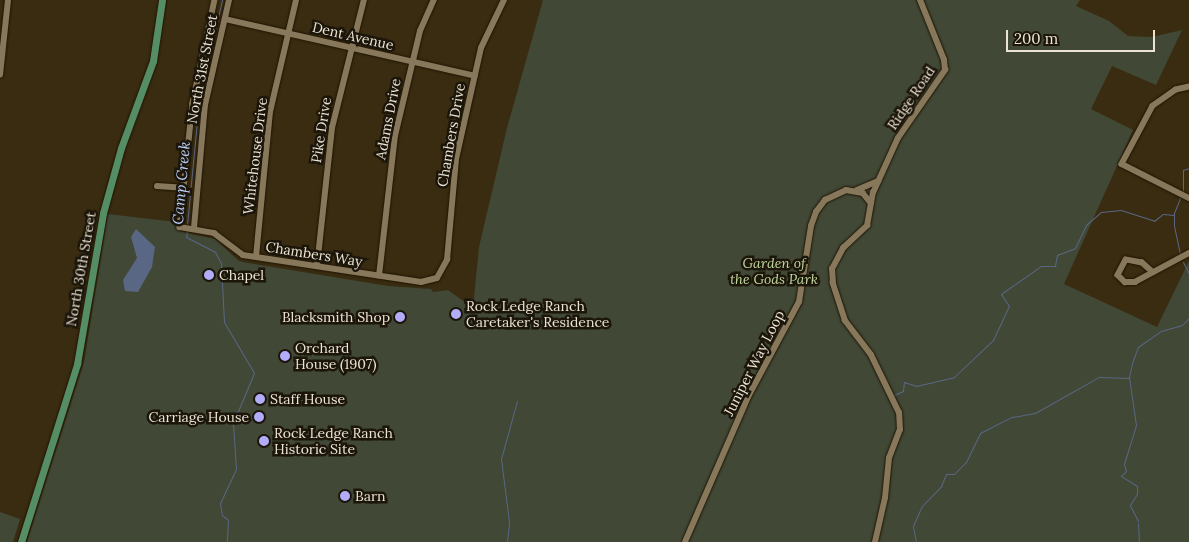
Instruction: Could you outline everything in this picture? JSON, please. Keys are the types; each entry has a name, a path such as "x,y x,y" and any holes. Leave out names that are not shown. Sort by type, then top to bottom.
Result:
{"main road":[{"name":"North 30th Street","path":"21,542 77,364 103,214 121,148 153,61 162,0"}],"street":[{"path":"0,75 8,0"},
{"name":"North 31st Street","path":"215,0 193,103 180,227 194,228 205,105 229,0"},
{"name":"Whitehouse Drive","path":"256,257 270,112 296,0"},
{"name":"Pike Drive","path":"316,266 331,136 350,48 364,0"},
{"name":"Adams Drive","path":"379,276 394,144 420,31 434,0"},
{"name":"Chambers Drive","path":"439,281 447,260 456,159 474,76 481,48 504,0"},
{"name":"Ridge Road","path":"872,204 878,181 906,123 945,70 944,60 920,0"},
{"name":"Dent Avenue","path":"225,19 474,76"},
{"path":"1189,87 1176,90 1153,106 1122,164 1189,198"},
{"path":"857,190 878,181"},
{"path":"157,186 184,188"},
{"path":"857,190 868,197 872,204 867,226 843,248 832,269 833,283 845,320 871,355 899,413 900,430 889,458 886,498 875,542"},
{"name":"Juniper Way Loop","path":"685,542 748,397 799,302 811,226 816,212 825,200 835,194 857,190"},
{"name":"Chambers Way","path":"194,228 214,233 238,253 256,257 421,282 439,281"},
{"path":"1151,271 1142,263 1126,260 1118,275 1122,281 1131,283 1189,253"}],"green space":[{"name":"Garden of the Gods Park","path":"543,0 1080,0 1076,6 1109,21 1128,36 1152,37 1182,30 1156,85 1112,66 1091,109 1133,130 1064,284 1157,327 1189,261 1189,542 27,542 84,362 108,214 176,222 178,231 215,239 239,261 388,286 431,289 433,292 448,290 473,308 479,247 507,128"},
{"path":"0,512 20,519 13,542 0,542"}],"water":[{"path":"136,229 155,247 152,267 138,292 125,291 123,280 137,258 131,237"}],"waterway":[{"name":"Camp Creek","path":"187,225 199,101 222,0"},
{"path":"1183,191 1183,170 1189,168"},
{"path":"1180,198 1174,213 1174,226 1180,254"},
{"path":"894,395 903,391 904,382 916,386 954,377 993,340 1009,306 1001,294 1041,266 1055,266 1057,255 1075,248 1086,225 1101,212 1121,210 1154,221 1163,214 1174,215"},
{"name":"Camp Creek","path":"187,231 186,237 215,252 221,263 224,322 254,373 233,423 236,469 220,503 222,515 228,520 227,542"},
{"path":"1183,262 1189,274"},
{"path":"1138,521 1130,505 1137,494 1137,486 1121,476 1126,471 1124,464 1136,425 1129,377 1133,360 1138,347 1161,331 1182,325 1189,318"},
{"path":"916,542 913,526 922,506 941,486 946,474 954,474 966,462 980,433 1012,417 1035,413 1099,377 1129,378"},
{"path":"507,542 509,522 501,459 517,401"},
{"path":"1138,523 1139,542"},
{"path":"608,542 618,542"}],"place":[{"name":"Chapel","path":"209,275"},
{"name":"Rock Ledge Ranch Caretaker's Residence","path":"456,314"},
{"name":"Blacksmith Shop","path":"400,317"},
{"name":"Orchard House (1907)","path":"285,356"},
{"name":"Staff House","path":"260,399"},
{"name":"Carriage House","path":"259,417"},
{"name":"Rock Ledge Ranch Historic Site","path":"264,441"},
{"name":"Barn","path":"345,496"}]}
